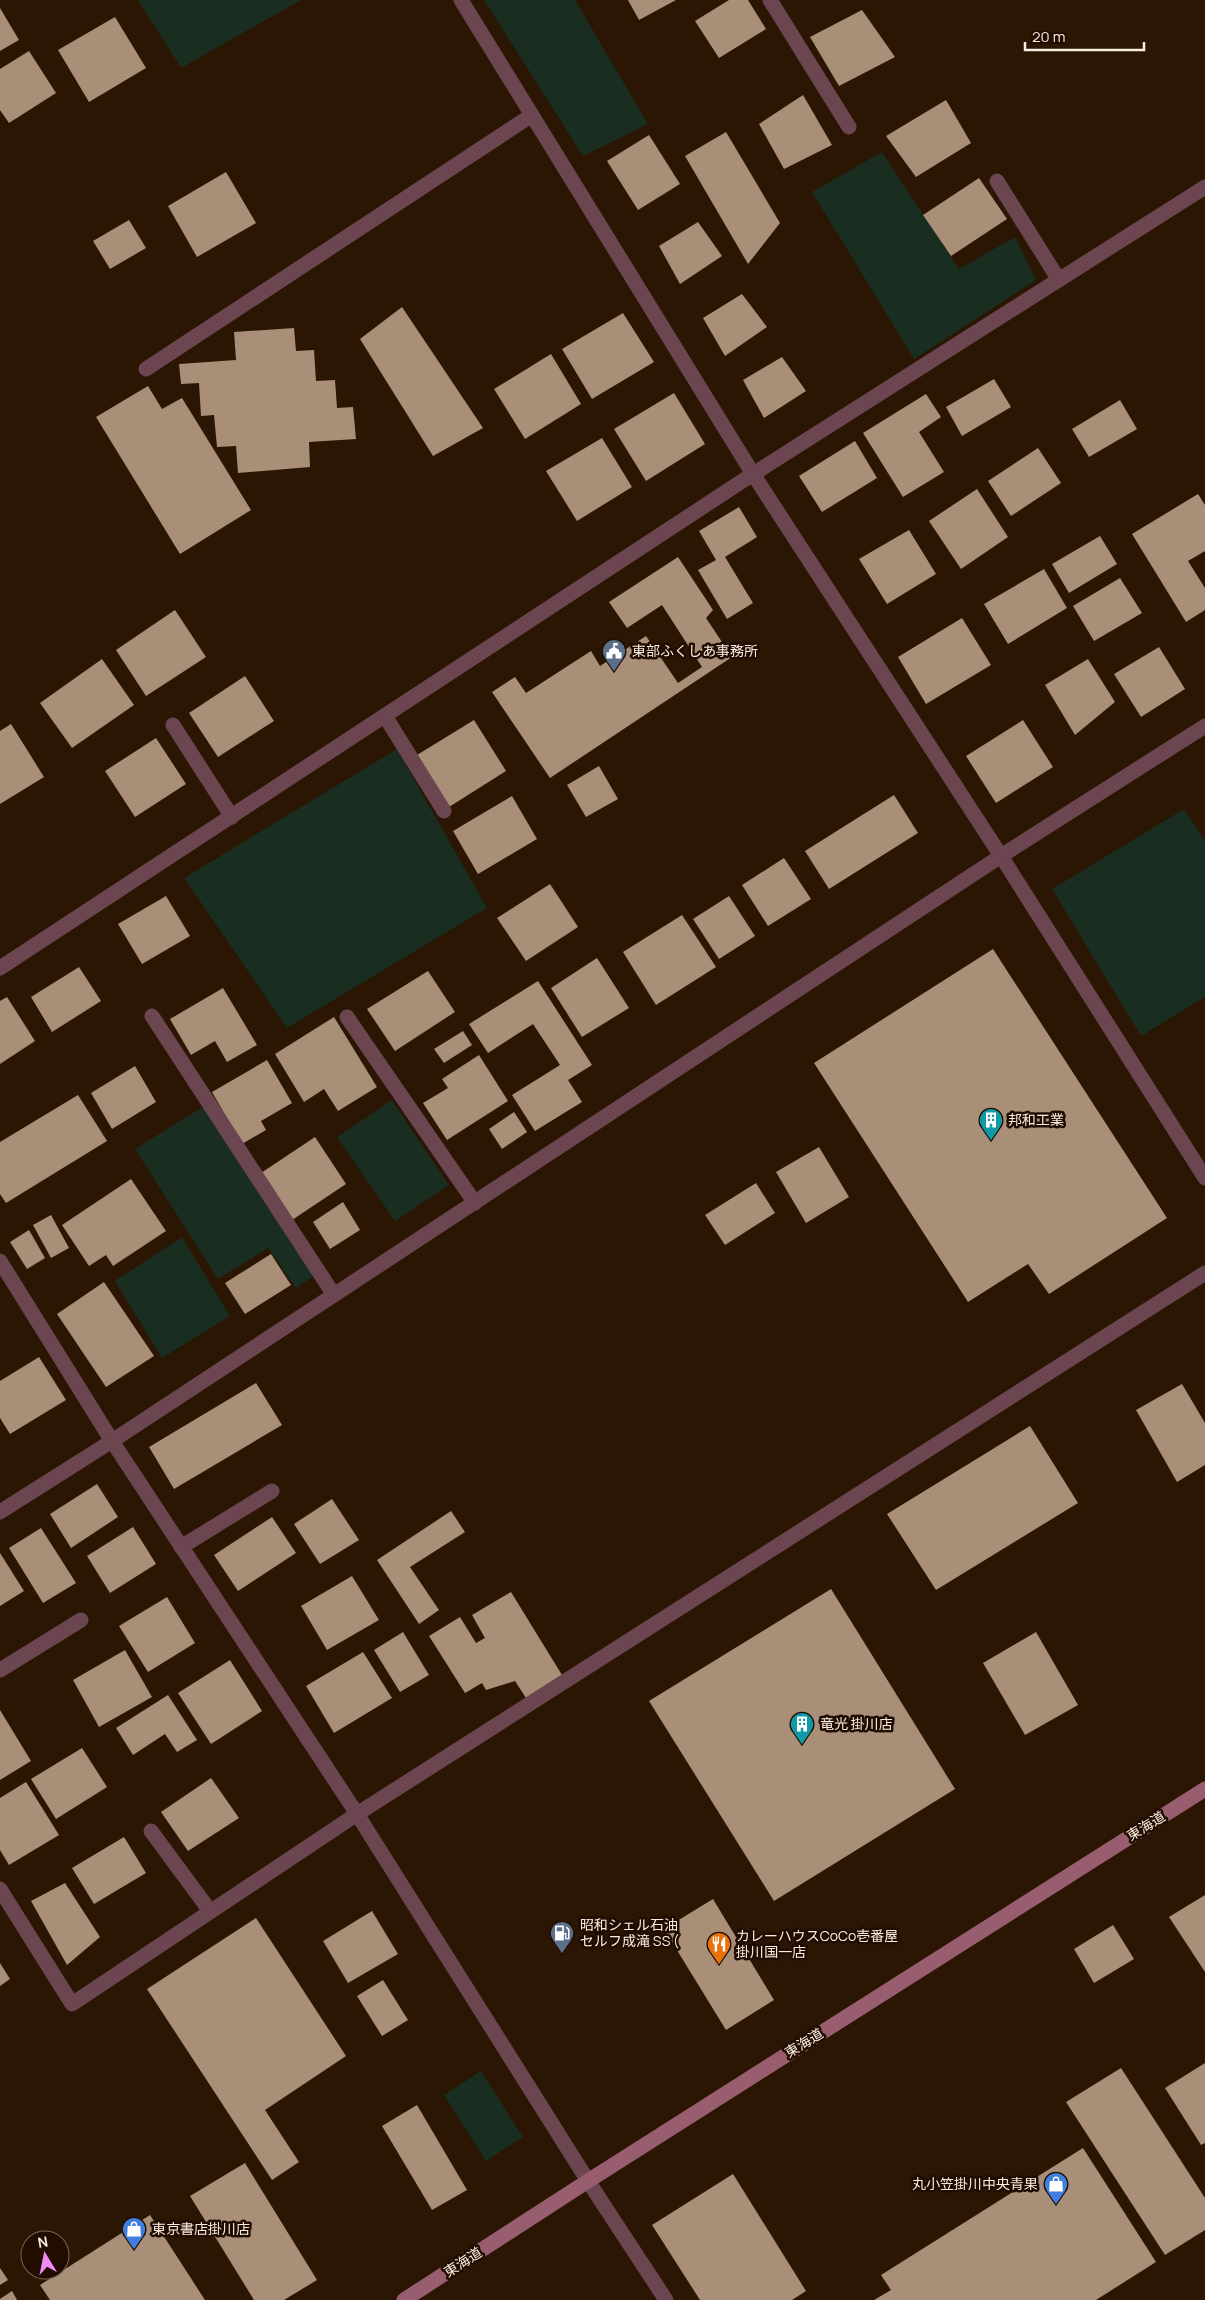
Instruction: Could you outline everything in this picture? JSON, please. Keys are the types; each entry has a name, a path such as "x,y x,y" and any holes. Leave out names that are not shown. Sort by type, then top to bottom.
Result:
{"main road":[{"name":"東海道","path":"404,2300 588,2180 1205,1789"}],"street":[{"path":"462,0 753,474 1001,856 1205,1178"},
{"path":"770,0 849,127"},
{"path":"146,369 532,115"},
{"path":"998,181 1059,280"},
{"path":"0,968 753,474 1205,187"},
{"path":"385,716 444,811"},
{"path":"173,724 232,816"},
{"path":"0,1512 112,1441 1001,856 1205,726"},
{"path":"152,1016 334,1295"},
{"path":"347,1017 475,1202"},
{"path":"0,1261 112,1441 357,1814 666,2300"},
{"path":"2,1896 72,2004 357,1814 1205,1273"},
{"path":"181,1547 272,1491"},
{"path":"0,1670 81,1620"},
{"path":"150,1831 210,1911"}],"green space":[{"path":"138,0 301,0 181,68"},
{"path":"484,0 575,0 648,124 583,156"},
{"path":"882,152 959,269 1015,237 1036,280 914,359 812,192"},
{"path":"397,749 487,908 287,1028 184,878"},
{"path":"1184,809 1205,841 1205,997 1141,1036 1052,889"},
{"path":"215,1099 322,1270 296,1288 268,1248 218,1279 135,1149"},
{"path":"392,1100 449,1185 395,1221 337,1137"},
{"path":"182,1237 230,1316 162,1358 115,1281"},
{"path":"481,2071 523,2137 486,2161 444,2095"}],"building":[{"path":"628,0 676,0 639,20"},
{"path":"729,0 748,0 766,29 719,58 695,21"},
{"path":"0,8 19,40 0,51"},
{"path":"862,10 895,57 839,86 810,37"},
{"path":"115,17 146,68 89,102 58,50"},
{"path":"29,51 56,93 9,123 0,110 0,69"},
{"path":"803,95 832,145 784,169 759,124"},
{"path":"946,100 971,143 916,177 886,136"},
{"path":"726,132 780,223 748,264 685,156"},
{"path":"649,135 680,184 638,210 607,161"},
{"path":"226,172 256,223 197,257 168,206"},
{"path":"979,178 1007,219 951,256 923,215"},
{"path":"129,220 146,248 110,269 93,241"},
{"path":"698,222 722,256 680,284 659,246"},
{"path":"742,294 767,327 725,356 703,318"},
{"path":"402,307 483,428 433,456 360,339"},
{"path":"623,313 654,362 592,399 562,349"},
{"path":"294,328 296,351 314,350 316,381 335,380 337,408 353,407 356,439 309,442 310,467 238,473 236,446 217,447 214,415 201,416 199,383 181,384 179,364 236,360 234,332"},
{"path":"551,354 581,404 525,439 494,389"},
{"path":"782,357 806,391 764,418 743,380"},
{"path":"994,379 1011,407 962,436 946,407"},
{"path":"148,386 162,409 182,398 251,510 180,554 96,417"},
{"path":"674,393 705,444 646,481 614,429"},
{"path":"926,394 941,417 919,432 944,472 903,497 863,433"},
{"path":"1120,400 1137,429 1089,457 1072,429"},
{"path":"602,438 632,487 577,521 546,471"},
{"path":"855,441 877,478 822,512 799,476"},
{"path":"1038,448 1061,483 1011,516 988,481"},
{"path":"977,489 1008,537 961,569 929,521"},
{"path":"1198,494 1205,505 1205,551 1188,561 1205,588 1205,610 1186,622 1132,534"},
{"path":"739,507 757,537 725,557 753,603 727,619 698,570 716,560 699,531"},
{"path":"909,530 936,574 887,604 859,559"},
{"path":"1100,536 1117,564 1069,593 1052,564"},
{"name":"東部ふくしあ事務所","path":"678,557 713,610 706,618 732,657 550,778 492,692 515,677 526,693 591,651 600,666 646,636 678,683 702,667 662,605 627,628 609,602"},
{"path":"1044,569 1067,608 1008,644 984,604"},
{"path":"1120,578 1142,613 1094,641 1073,606"},
{"path":"175,610 206,657 146,696 116,650"},
{"path":"962,618 991,665 926,704 898,657"},
{"path":"1159,647 1185,689 1141,717 1114,674"},
{"path":"102,659 134,705 72,748 40,703"},
{"path":"1088,659 1115,702 1075,735 1045,685"},
{"path":"245,676 274,721 218,757 189,713"},
{"path":"474,720 506,771 449,807 417,755"},
{"path":"1023,720 1053,767 996,803 966,756"},
{"path":"11,724 44,777 0,804 0,731"},
{"path":"156,738 186,784 135,817 105,771"},
{"path":"599,766 618,799 586,817 567,785"},
{"path":"894,795 918,833 829,889 805,851"},
{"path":"512,796 537,839 478,874 453,831"},
{"path":"784,858 811,899 768,926 742,885"},
{"path":"550,884 578,927 526,961 497,918"},
{"path":"166,896 190,936 142,964 118,924"},
{"path":"729,896 755,936 719,959 693,919"},
{"path":"682,915 716,967 656,1005 623,952"},
{"name":"邦和工業","path":"993,949 1167,1218 1049,1294 1028,1264 968,1302 814,1063"},
{"path":"597,958 629,1008 582,1037 551,988"},
{"path":"79,967 101,1001 52,1032 31,997"},
{"path":"428,971 455,1012 395,1051 367,1009"},
{"path":"538,981 592,1065 568,1080 582,1102 535,1131 512,1095 560,1065 533,1024 488,1053 469,1024"},
{"path":"223,988 257,1045 227,1062 215,1041 191,1055 170,1019"},
{"path":"7,997 35,1041 0,1064 0,1001"},
{"path":"334,1017 377,1087 338,1111 324,1089 304,1102 275,1054"},
{"path":"463,1031 472,1045 444,1063 434,1049"},
{"path":"479,1055 508,1101 447,1140 423,1103 448,1088 442,1079"},
{"path":"267,1060 292,1103 261,1121 266,1130 242,1144 212,1092"},
{"path":"135,1066 156,1102 112,1129 91,1093"},
{"path":"78,1095 107,1141 6,1203 0,1194 0,1142"},
{"path":"514,1112 527,1132 502,1149 489,1129"},
{"path":"315,1137 346,1184 292,1220 261,1173"},
{"path":"819,1147 849,1197 806,1223 776,1172"},
{"path":"131,1179 166,1231 113,1266 106,1255 89,1266 62,1225"},
{"path":"756,1183 775,1213 725,1245 705,1215"},
{"path":"343,1202 360,1230 330,1249 313,1222"},
{"path":"51,1215 69,1248 51,1258 33,1225"},
{"path":"29,1230 45,1258 27,1269 10,1242"},
{"path":"271,1254 291,1285 245,1314 225,1283"},
{"path":"104,1282 154,1356 106,1387 57,1314"},
{"path":"39,1357 66,1400 10,1434 0,1418 0,1381"},
{"path":"256,1383 282,1425 174,1489 149,1447"},
{"path":"1182,1384 1205,1423 1205,1465 1177,1482 1136,1410"},
{"path":"1030,1426 1078,1503 936,1590 887,1514"},
{"path":"97,1484 118,1517 71,1548 50,1514"},
{"path":"332,1499 359,1540 320,1564 294,1524"},
{"path":"451,1511 465,1532 410,1567 439,1610 419,1624 377,1560"},
{"path":"272,1517 296,1553 238,1591 214,1555"},
{"path":"133,1527 156,1564 110,1593 87,1556"},
{"path":"41,1528 76,1583 43,1603 9,1548"},
{"path":"0,1553 24,1591 0,1606"},
{"path":"352,1576 379,1620 327,1650 301,1606"},
{"name":"竜光 掛川店","path":"831,1589 955,1789 774,1901 649,1701"},
{"path":"511,1592 562,1675 526,1698 515,1681 486,1690 482,1683 465,1693 429,1636 460,1617 476,1643 485,1638 472,1615"},
{"path":"167,1597 195,1643 148,1672 119,1626"},
{"path":"403,1632 429,1675 400,1692 374,1650"},
{"path":"1036,1632 1078,1705 1025,1735 983,1663"},
{"path":"125,1650 152,1697 99,1727 73,1680"},
{"path":"363,1652 392,1698 334,1733 306,1686"},
{"path":"230,1660 262,1711 211,1744 178,1693"},
{"path":"168,1695 197,1740 177,1752 165,1734 133,1755 116,1728"},
{"path":"0,1710 31,1761 0,1780"},
{"path":"82,1748 107,1787 56,1819 31,1779"},
{"path":"211,1778 239,1818 188,1851 161,1812"},
{"path":"26,1782 59,1835 9,1865 0,1850 0,1798"},
{"path":"124,1837 146,1873 94,1904 72,1868"},
{"path":"65,1883 100,1937 67,1965 31,1901"},
{"path":"1205,1895 1205,1972 1169,1917"},
{"name":"カレーハウスCoCo壱番屋 掛川国一店","path":"713,1899 774,2000 726,2030 664,1929"},
{"path":"372,1911 398,1954 348,1983 323,1941"},
{"path":"256,1918 346,2056 265,2110 299,2162 272,2180 147,1989"},
{"path":"1113,1925 1134,1959 1094,1983 1074,1949"},
{"path":"0,1963 10,1979 0,1986"},
{"path":"383,1980 408,2020 382,2036 357,1996"},
{"path":"1205,2063 1205,2143 1201,2145 1165,2088"},
{"path":"1121,2068 1205,2198 1205,2230 1165,2255 1066,2102"},
{"path":"417,2105 467,2190 432,2210 382,2126"},
{"name":"丸小笠掛川中央青果","path":"1083,2148 1156,2262 1096,2300 874,2300 891,2290 881,2275"},
{"path":"245,2163 317,2280 284,2300 254,2300 190,2196"},
{"path":"733,2174 806,2291 792,2300 700,2300 652,2225"},
{"name":"東京書店掛川店","path":"150,2215 205,2300 50,2300 40,2285 48,2280 70,2280 70,2266"},
{"path":"0,2268 8,2280 0,2285"},
{"path":"12,2291 17,2300 0,2300 0,2299"}],"place":[{"name":"東部ふくしあ事務所","path":"614,672"},
{"name":"邦和工業","path":"991,1141"},
{"name":"竜光 掛川店","path":"802,1745"},
{"name":"昭和シェル石油 セルフ成滝 SS (","path":"562,1954"},
{"name":"カレーハウスCoCo壱番屋 掛川国一店","path":"719,1965"},
{"name":"丸小笠掛川中央青果","path":"1056,2205"},
{"name":"東京書店掛川店","path":"134,2250"}]}
